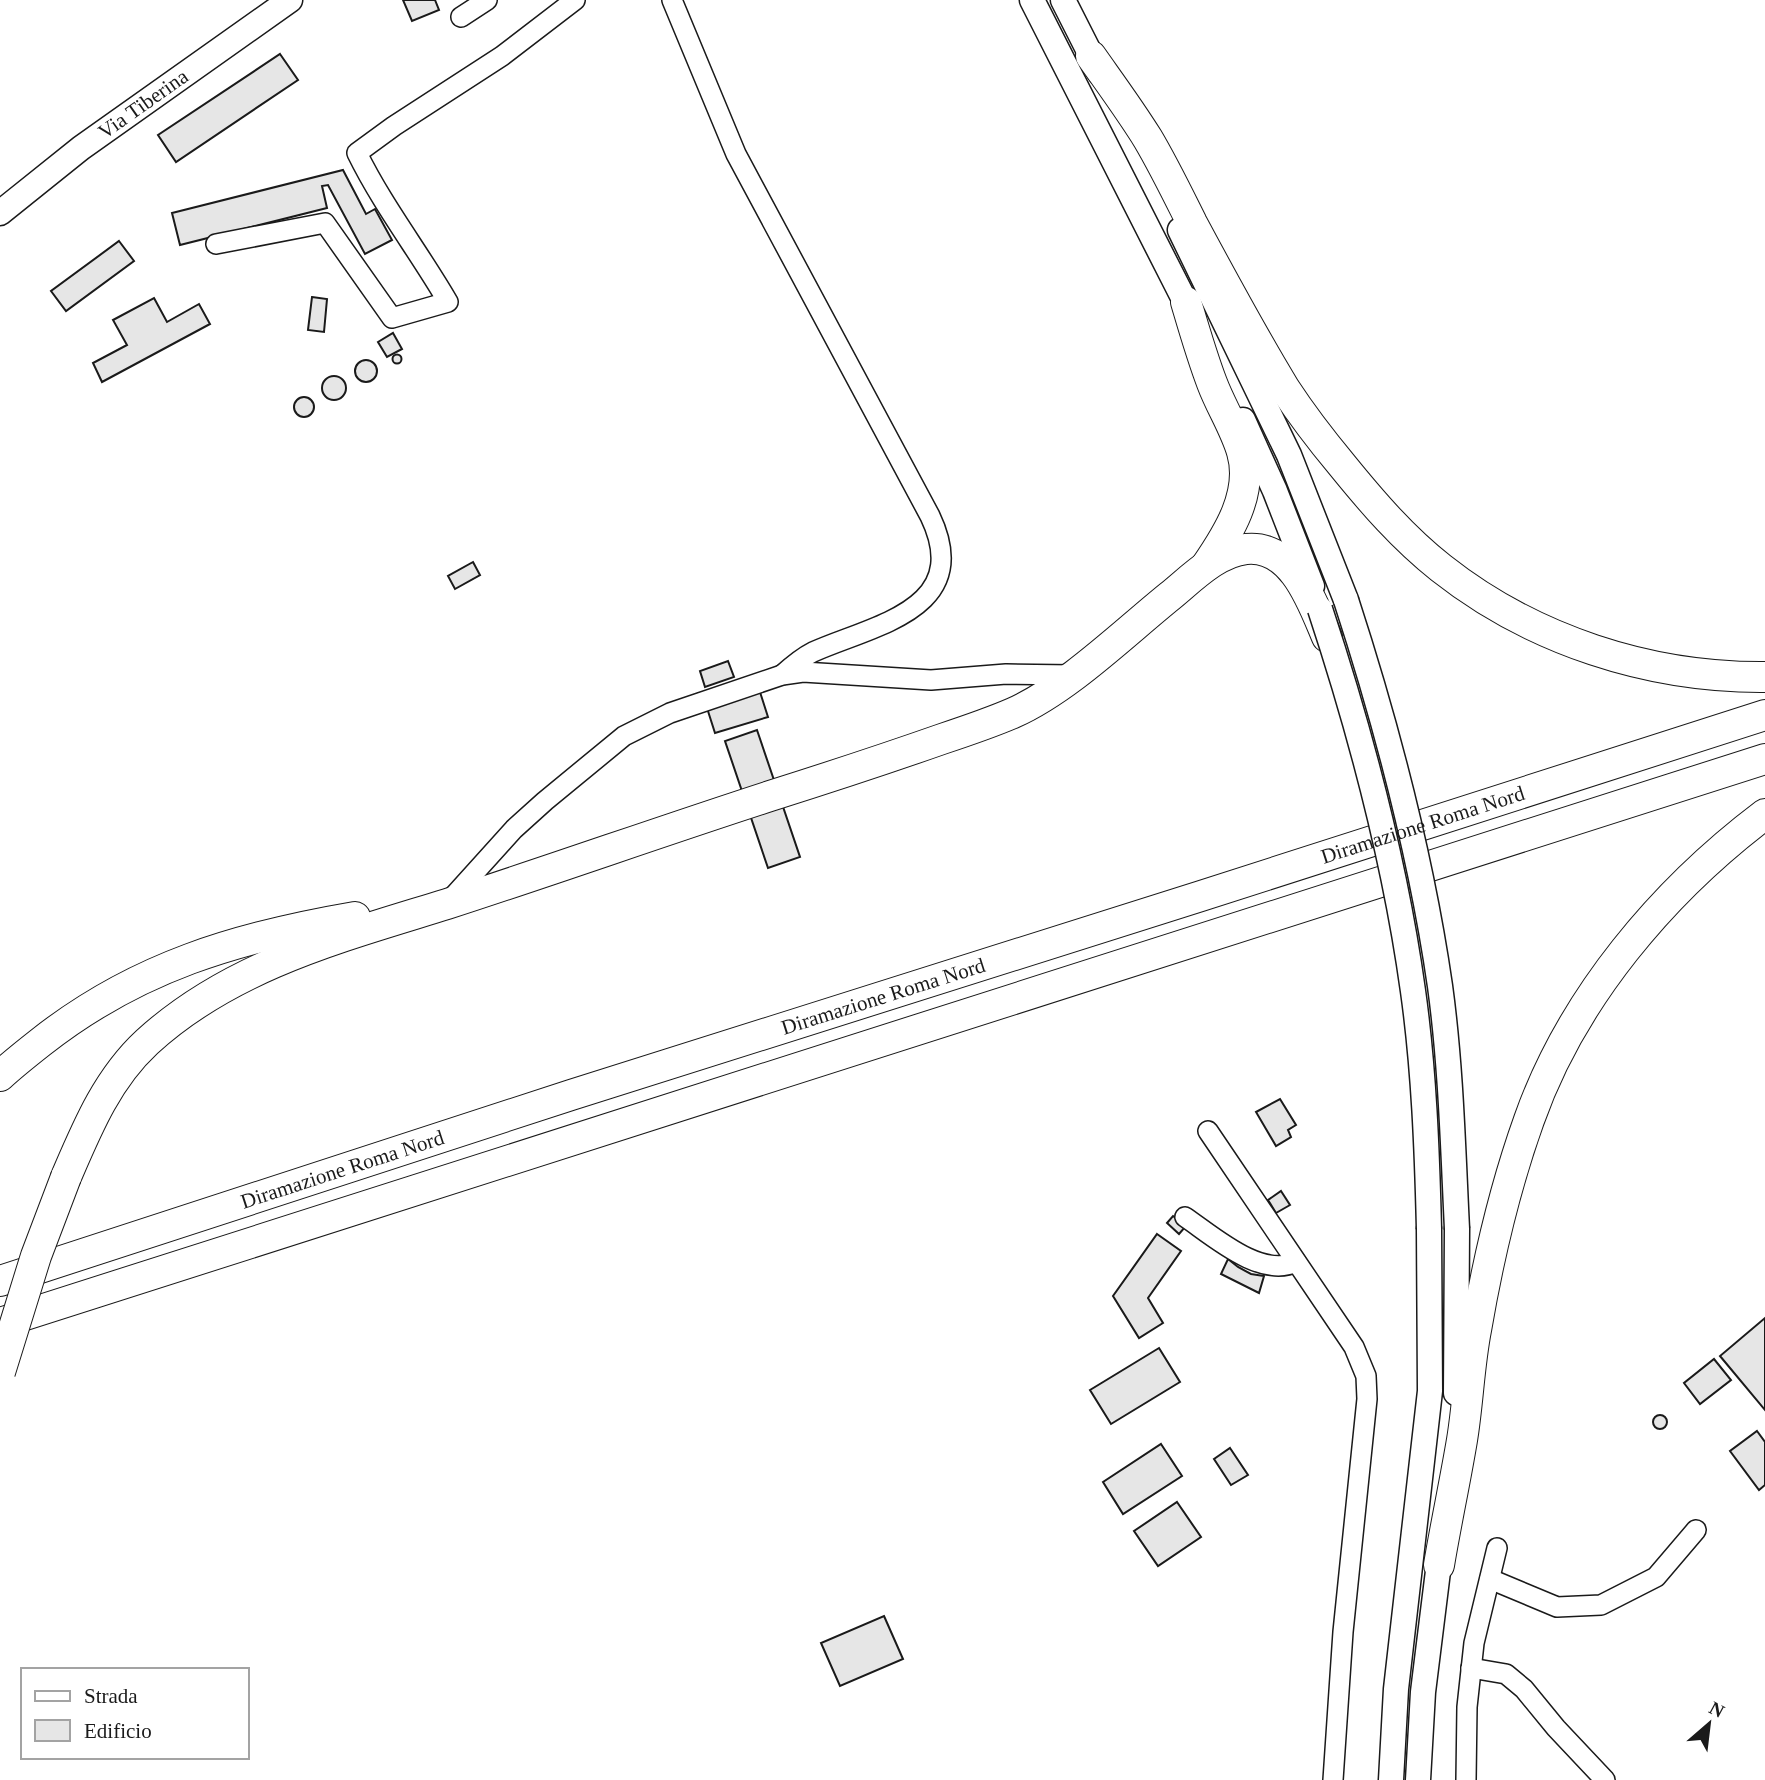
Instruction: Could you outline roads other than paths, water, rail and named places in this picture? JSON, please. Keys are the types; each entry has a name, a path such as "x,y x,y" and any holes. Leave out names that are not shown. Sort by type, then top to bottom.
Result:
{"highway":[{"path":"1091,56 1148,139 1221,276 1287,391 1367,496 1410,541 1440,567 1485,599 1568,641 1647,665 1733,677 1765,677"},
{"path":"1186,302 1212,384 1239,444 1245,468 1244,486 1236,514 1204,569"},
{"path":"0,1372 36,1256 66,1177 90,1121 113,1082 143,1046 176,1018 231,983 269,963 376,925 898,755 1006,716 1033,704 1073,675 1204,569 1230,553 1246,549 1262,550 1277,556 1290,568 1306,591 1342,673"},
{"name":"Diramazione Roma Nord","path":"0,1281 558,1099 1765,715"},
{"name":"Diramazione Roma Nord","path":"0,1323 1765,759"},
{"path":"1438,1565 1462,1438 1476,1331 1492,1255 1514,1165 1547,1076 1588,1000 1662,907 1741,832 1765,814"},
{"path":"0,1076 51,1034 107,996 189,959 278,931 446,904"}],"main road":[{"name":"Via Tiberina","path":"0,213 81,148 290,0"},
{"path":"1032,0 1186,302 1264,466 1342,673 1397,892 1413,991 1423,1079 1429,1229 1430,1391 1396,1689 1391,1780"},
{"path":"1063,0 1249,370 1300,481 1346,600 1367,666 1397,775 1423,887 1440,987 1449,1077 1457,1229 1457,1392 1423,1692 1418,1780"}],"street":[{"path":"461,17 487,0"},
{"path":"216,244 325,223 392,318 448,302 422,258 375,190 357,153 404,119 502,56 575,0"},
{"path":"672,0 736,154 930,516 939,538 940,562 937,575 933,586 920,604 870,631 812,653 782,675"},
{"path":"446,904 514,829 624,736 670,713 782,675 827,671 931,680 1006,674 1073,675"},
{"path":"1208,1131 1354,1347 1363,1366 1367,1388 1343,1632 1332,1780"},
{"path":"1185,1217 1254,1261 1276,1266 1287,1266 1296,1262"},
{"path":"1490,1579 1558,1607 1601,1605 1656,1577 1696,1531"},
{"path":"1466,1780 1467,1707 1474,1643 1497,1548"},
{"path":"1471,1668 1506,1674 1524,1689 1605,1780"}]}
